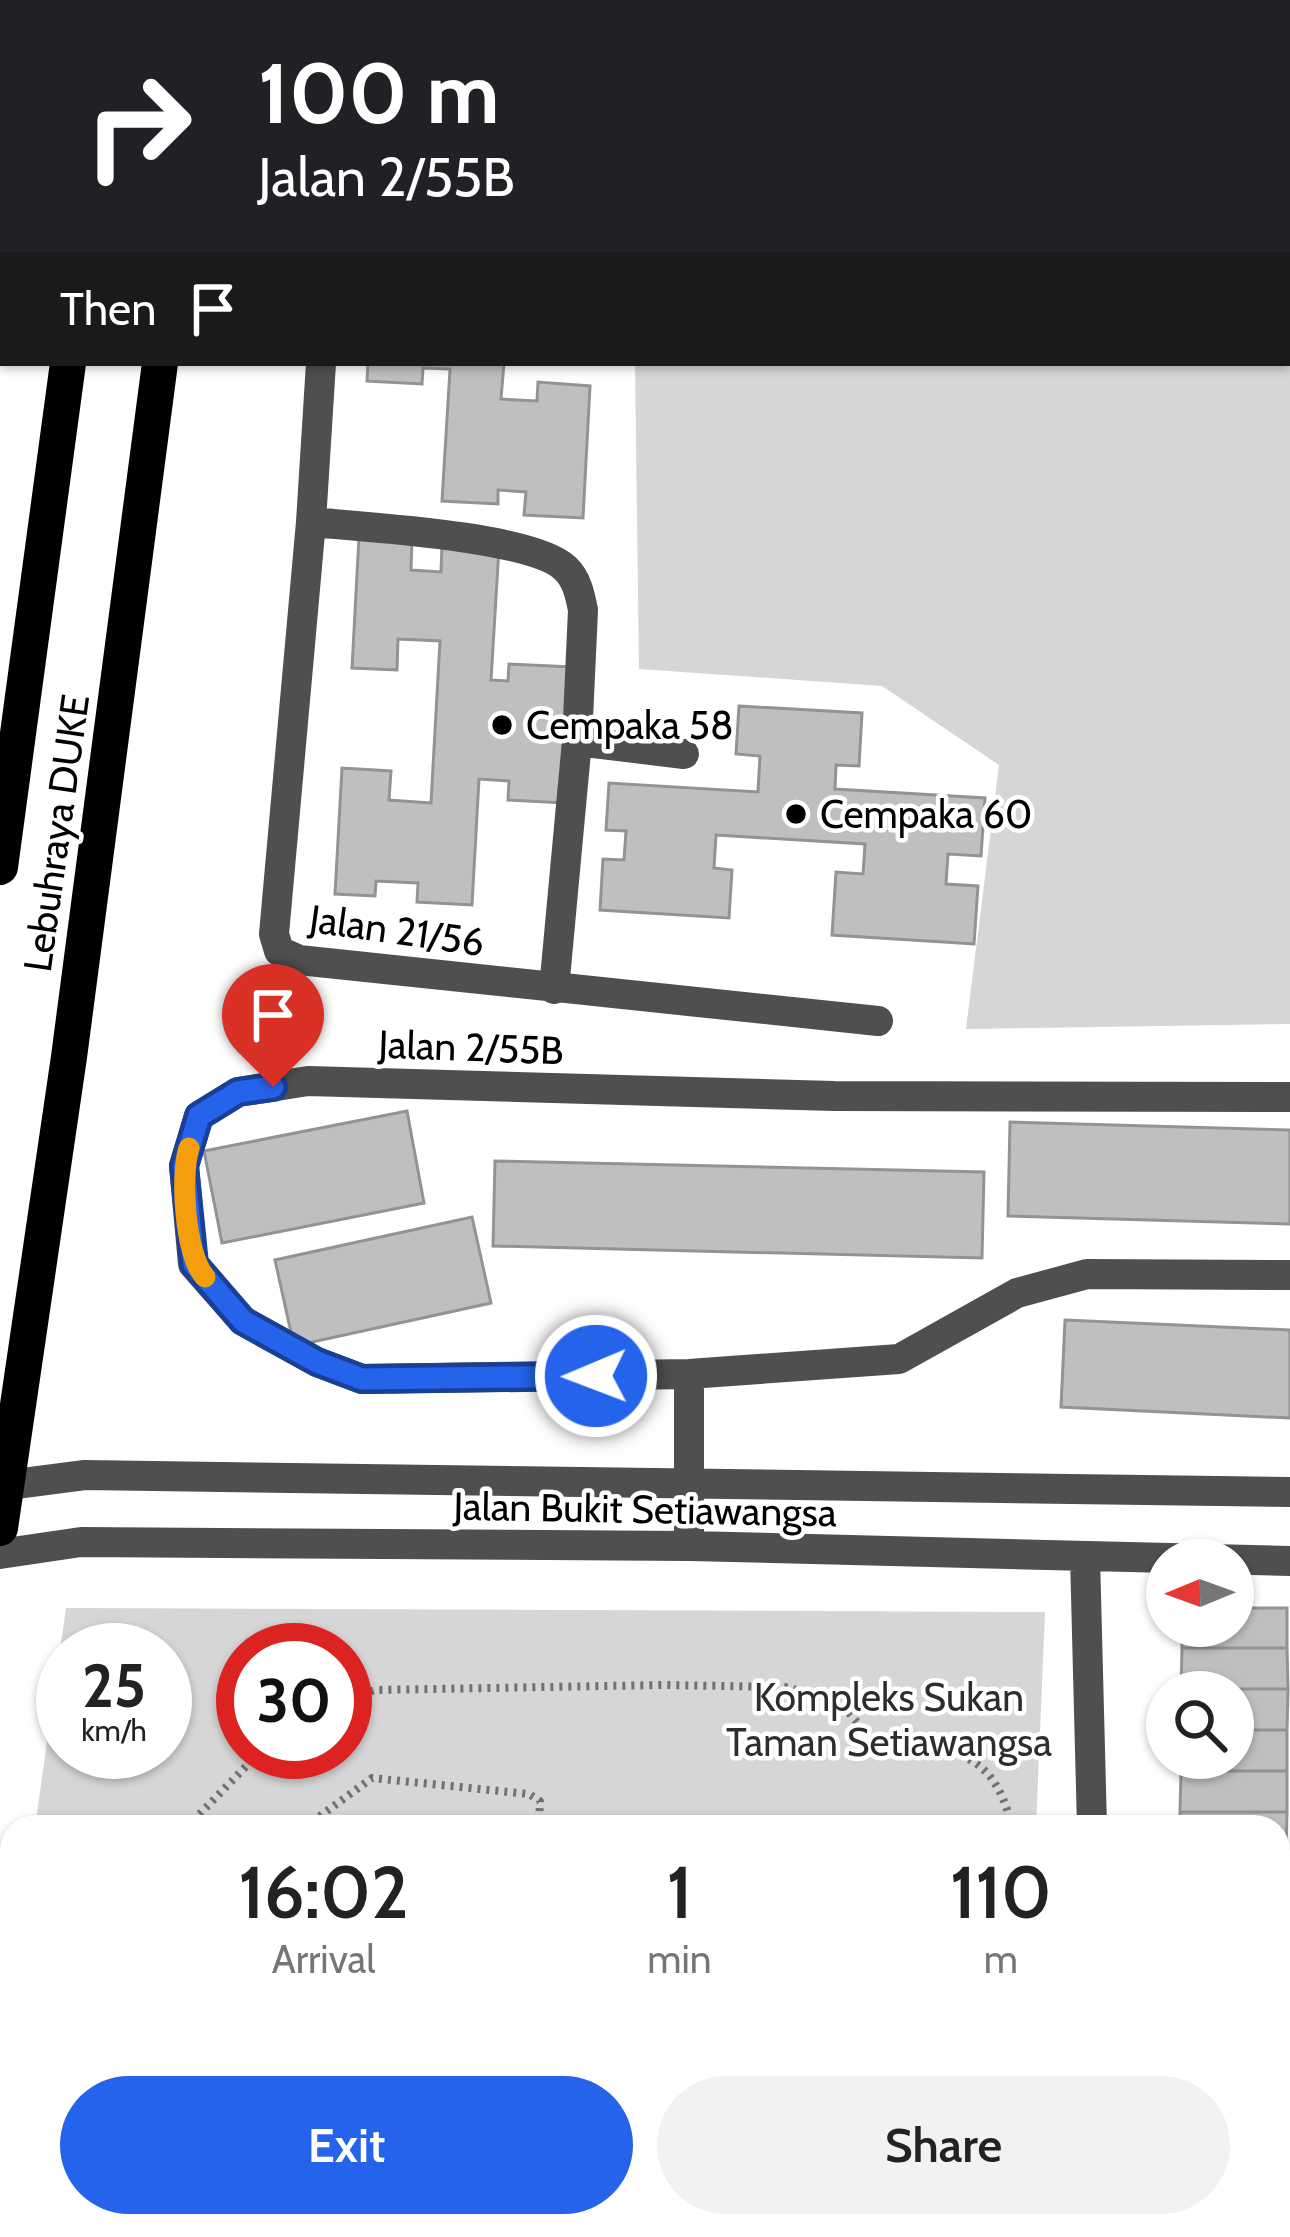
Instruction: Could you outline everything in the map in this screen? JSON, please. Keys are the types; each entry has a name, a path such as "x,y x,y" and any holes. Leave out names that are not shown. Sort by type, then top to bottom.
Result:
{"highway":[{"name":"Lebuhraya DUKE","path":"0,868 68,366"},
{"name":"Lebuhraya DUKE","path":"0,1528 69,1057 160,366"}],"street":[{"name":"Jalan 21/56","path":"321,366 274,934 279,951 299,960 878,1021"},
{"path":"311,522 472,538 564,566 579,590 583,610 577,741 554,989"},
{"path":"577,741 684,754"},
{"name":"Jalan 2/55B","path":"1290,1097 834,1096 308,1081 238,1092 199,1116 184,1166 194,1264 243,1321 317,1362 362,1379 689,1374 899,1359 1017,1293 1087,1274 1290,1275"},
{"path":"689,1374 689,1546"},
{"name":"Jalan Bukit Setiawangsa","path":"0,1486 85,1474 1290,1492"},
{"name":"Jalan Bukit Setiawangsa","path":"0,1554 81,1542 689,1546 1290,1562"},
{"path":"1085,1556 1092,1815"}],"path":[{"path":"372,1691 662,1685 785,1688 839,1701 873,1741 970,1756 1004,1793 1009,1815"},
{"path":"321,1815 372,1778 529,1794 540,1801 539,1815"},
{"path":"199,1815 234,1779"}],"green space":[{"path":"635,366 1290,366 1290,1024 966,1029 999,765 882,686 639,669"},
{"name":"Kompleks Sukan Taman Setiawangsa","path":"66,1608 1045,1612 1037,1815 37,1815 42,1779 192,1779 192,1623 64,1623"}],"building":[{"path":"368,366 504,366 501,399 537,401 538,382 590,386 583,518 524,515 526,492 498,490 498,504 442,501 450,369 423,368 422,384 367,381"},
{"name":"Cempaka 58","path":"359,537 412,540 411,570 441,572 442,544 499,548 491,680 508,681 509,664 572,667 564,803 508,800 509,781 479,779 472,905 417,902 418,883 376,881 375,896 335,894 342,768 391,771 389,800 431,803 440,641 398,639 397,670 352,668"},
{"name":"Cempaka 60","path":"739,706 862,713 859,766 836,765 835,789 985,798 981,856 948,854 946,884 978,886 974,944 832,935 836,872 863,874 865,844 716,835 714,868 732,870 729,918 600,910 603,859 624,860 626,831 606,830 609,783 758,792 760,756 736,754"},
{"path":"407,1111 424,1203 222,1243 204,1151"},
{"path":"1010,1122 1290,1130 1290,1224 1008,1216"},
{"path":"495,1161 984,1172 982,1258 493,1246"},
{"path":"472,1217 491,1303 294,1346 275,1260"},
{"path":"1065,1320 1290,1330 1290,1418 1061,1407"},
{"path":"1254,1608 1287,1608 1287,1648 1182,1648 1254,1647"},
{"path":"1182,1648 1287,1648 1288,1689 1254,1689 1254,1671 1181,1671"},
{"path":"1254,1689 1288,1689 1287,1730 1254,1730"},
{"path":"1254,1730 1287,1730 1287,1771 1254,1771"},
{"path":"1254,1771 1287,1771 1287,1812 1180,1812 1181,1779 1254,1779"},
{"path":"1180,1812 1287,1812 1287,1815"}],"slow traffic":[{"path":"189,1148 184,1166 194,1264 205,1277"}],"place":[{"name":"Cempaka 58","path":"502,725"},
{"name":"Cempaka 60","path":"796,814"}],"route":[{"path":"273,1087 238,1092 199,1116 184,1166 194,1264 243,1321 317,1362 362,1379 596,1376"}]}
